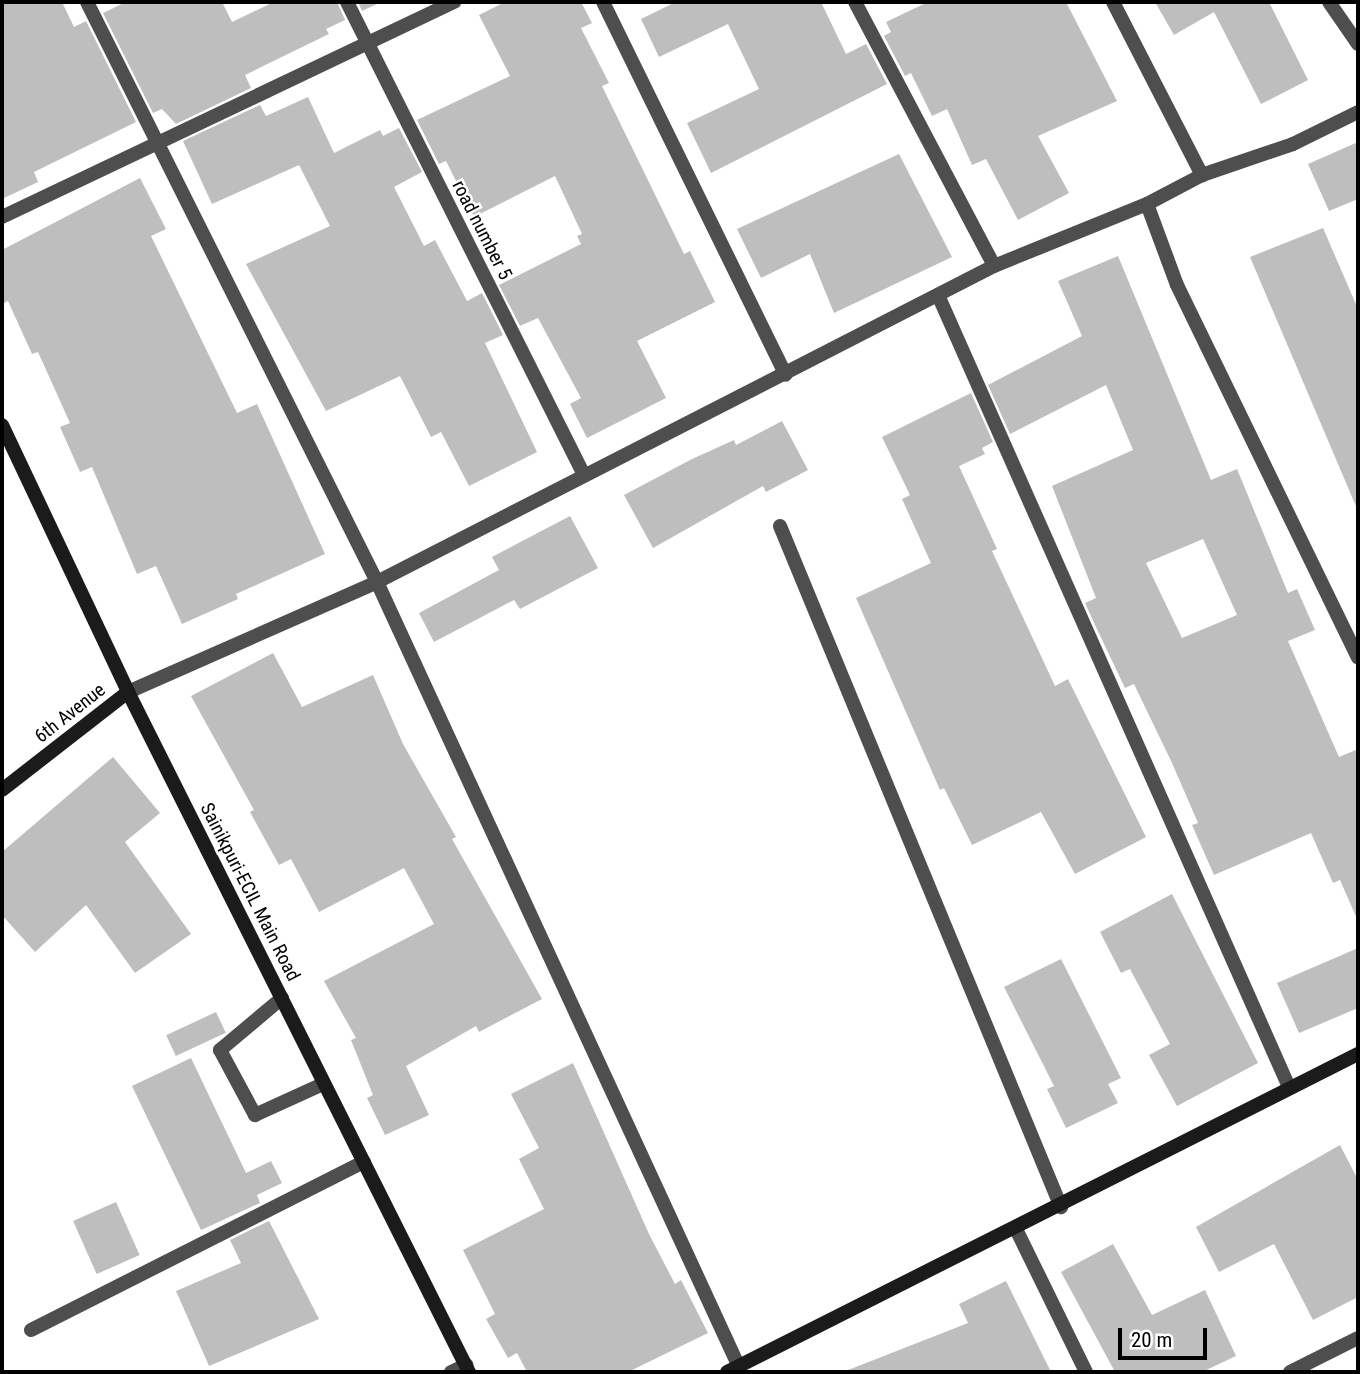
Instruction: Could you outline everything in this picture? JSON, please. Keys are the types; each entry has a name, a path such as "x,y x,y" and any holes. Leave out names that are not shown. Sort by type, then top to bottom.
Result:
{"main road":[{"name":"Sainikpuri-ECIL Main Road","path":"2,425 128,692 468,1369"},
{"name":"6th Avenue","path":"2,790 128,692"},
{"path":"733,1369 1060,1207 1289,1087 1358,1054"}],"street":[{"path":"87,2 377,582 733,1369"},
{"name":"road number 5","path":"347,2 584,475"},
{"path":"2,217 454,2"},
{"path":"603,2 786,374"},
{"path":"855,2 994,266"},
{"path":"1113,2 1202,175"},
{"path":"1329,2 1358,44"},
{"path":"128,692 377,582 994,266 1147,204 1202,175 1293,144 1358,112"},
{"path":"1147,204 1177,285 1358,657"},
{"path":"938,295 1289,1087"},
{"path":"780,526 1060,1207"},
{"path":"282,998 220,1050 255,1115 323,1084"},
{"path":"31,1331 364,1162"},
{"path":"1016,1229 1086,1372"},
{"path":"1290,1372 1358,1338"},
{"path":"451,1372 468,1369"}],"building":[{"path":"2,2 62,2 74,27 86,21 136,122 34,172 38,182 2,199"},
{"path":"126,2 222,2 232,22 274,2 337,2 345,20 326,29 329,34 245,75 251,88 176,124 162,109 153,113 103,13"},
{"path":"358,2 381,2 362,11"},
{"path":"505,2 581,2 592,23 581,28 609,83 602,86 684,254 690,251 715,302 637,341 666,398 587,438 570,404 581,398 538,318 520,326 499,285 581,244 577,236 582,234 555,176 474,217 446,161 439,164 417,120 510,76 479,15"},
{"path":"676,2 821,2 846,54 866,44 887,84 711,173 687,123 759,89 728,24 659,57 641,19"},
{"path":"928,2 1066,2 1117,101 1038,136 1069,193 1018,220 986,159 972,165 947,109 932,116 911,73 905,76 884,36 891,32 886,22"},
{"path":"1155,2 1269,2 1308,80 1261,104 1214,12 1174,35"},
{"path":"308,97 334,153 380,130 383,136 399,128 422,172 394,187 424,246 435,240 467,301 482,293 503,335 485,343 537,452 469,486 441,432 431,437 400,376 326,411 246,264 330,226 299,165 212,204 183,141 260,105 266,116"},
{"path":"1358,142 1358,199 1329,211 1308,164"},
{"path":"899,154 952,257 834,313 810,254 761,278 737,229"},
{"path":"140,178 166,229 151,236 237,413 257,404 325,554 236,594 238,599 182,624 156,566 137,574 92,467 80,472 60,427 70,423 38,352 32,354 8,301 2,304 2,250"},
{"path":"1323,228 1358,309 1358,511 1250,257"},
{"path":"1118,256 1211,480 1237,469 1288,593 1297,589 1315,630 1288,641 1339,757 1358,749 1358,921 1340,880 1333,883 1311,833 1214,875 1192,825 1198,823 1172,763 1134,684 1125,688 1095,625 1085,603 1096,598 1052,486 1133,450 1106,385 1010,434 988,385 1082,336 1058,281","holes":["1203,539 1237,615 1182,638 1146,563"]},
{"path":"971,393 993,442 982,448 985,454 959,466 997,549 992,551 1055,686 1068,679 1146,837 1075,874 1041,812 972,845 944,788 940,790 856,598 931,563 902,499 910,495 882,437"},
{"path":"782,421 808,470 766,492 763,486 653,548 624,495 692,459 734,440 736,445"},
{"path":"570,516 598,568 520,609 514,600 434,642 419,613 499,570 492,557"},
{"path":"273,653 302,707 373,675 403,744 456,837 452,839 542,999 479,1032 476,1026 406,1066 429,1115 385,1135 367,1098 373,1095 351,1040 356,1038 324,981 434,924 404,868 319,912 291,859 279,865 250,812 254,810 191,696"},
{"path":"113,757 160,813 125,842 191,934 135,973 86,905 35,952 2,915 2,852"},
{"path":"1172,894 1258,1063 1177,1106 1149,1055 1170,1044 1130,969 1121,973 1100,932"},
{"path":"1358,948 1358,1008 1299,1033 1277,983"},
{"path":"1061,959 1121,1078 1108,1084 1118,1103 1066,1128 1047,1089 1054,1086 1004,987"},
{"path":"216,1012 226,1033 176,1056 166,1035"},
{"path":"191,1058 246,1173 271,1161 282,1183 257,1195 260,1203 201,1230 132,1086"},
{"path":"573,1063 649,1234 675,1284 681,1280 708,1333 628,1372 527,1372 517,1353 508,1358 486,1319 495,1314 463,1250 544,1209 519,1159 539,1148 511,1094"},
{"path":"1340,1145 1358,1180 1358,1297 1313,1320 1274,1244 1219,1272 1196,1227"},
{"path":"116,1202 140,1255 97,1274 73,1221"},
{"path":"269,1221 319,1319 209,1366 176,1291 241,1263 230,1240"},
{"path":"1113,1244 1152,1315 1205,1290 1236,1356 1202,1372 1115,1372 1061,1272"},
{"path":"1006,1281 1051,1372 843,1372 968,1323 959,1304"}]}
